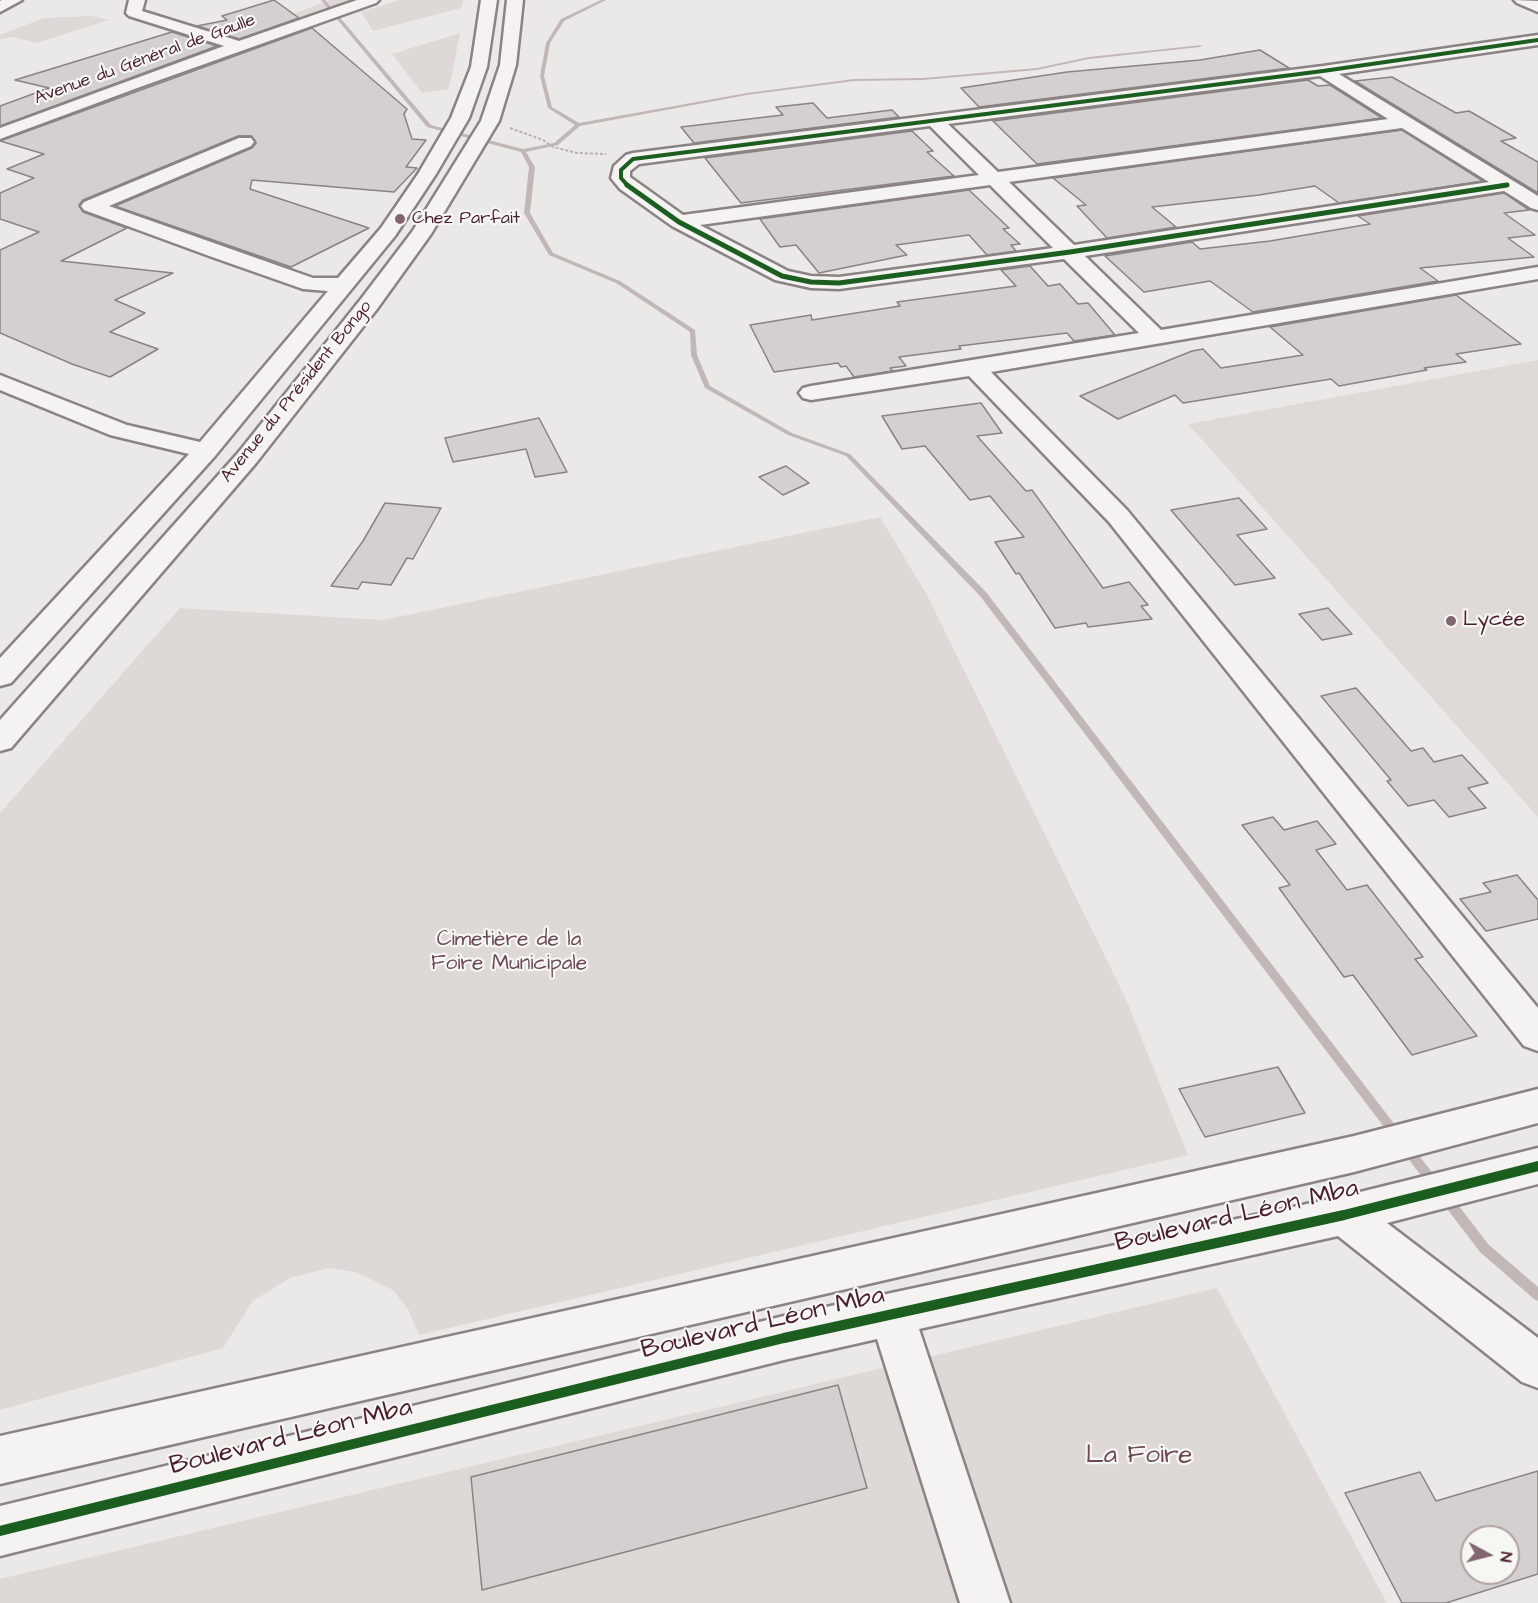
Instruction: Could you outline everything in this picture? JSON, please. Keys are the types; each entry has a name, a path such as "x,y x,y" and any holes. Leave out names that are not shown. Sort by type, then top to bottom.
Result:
{"street":[{"path":"0,7 14,0"},
{"path":"137,0 134,13 240,46"},
{"name":"Avenue du Général de Gaulle","path":"0,134 371,0"},
{"name":"Avenue du Président Bongo","path":"0,676 206,451 388,232 450,137 479,67 489,0"},
{"name":"Avenue du Président Bongo","path":"0,740 247,458 421,234 484,132 508,65 514,0"},
{"path":"1522,0 1538,7"},
{"path":"1507,185 1070,252 839,283 811,282 782,276 679,222 627,185 621,178 621,170 633,159 1323,71 1538,40"},
{"path":"1323,71 1538,204"},
{"path":"934,120 1156,337"},
{"path":"679,222 1406,122"},
{"path":"245,142 91,206 311,284 345,285"},
{"path":"811,393 974,368 1538,273"},
{"path":"974,368 1118,516 1538,1035"},
{"path":"0,382 119,430 206,451"},
{"name":"Boulevard Léon Mba","path":"0,1460 1331,1159 1538,1106"},
{"name":"Boulevard Léon Mba","path":"0,1530 784,1338 1344,1215 1538,1166"},
{"path":"1344,1215 1538,1366"},
{"path":"892,1315 986,1603"}],"path":[{"path":"484,132 543,140 553,147 577,153 599,152 633,159"}],"shaded area":[{"name":"Lycée","path":"1538,360 1538,817 1188,424"}],"green space":[{"path":"330,0 362,0 297,22 288,16"},
{"path":"399,0 463,0 461,8 373,31 361,12"},
{"path":"91,16 109,20 36,43 14,37 0,39 0,35 44,18"},
{"path":"460,33 449,89 422,93 392,54"},
{"name":"Cimetière de la Foire Municipale","path":"880,517 928,597 1126,999 1188,1155 419,1335 408,1309 393,1290 356,1272 329,1268 290,1278 253,1301 223,1348 0,1410 0,813 180,608 383,620"},
{"name":"La Foire","path":"1217,1288 1387,1603 0,1603 0,1579"}],"building":[{"path":"274,0 299,18 239,39 197,26 227,20 222,16"},
{"path":"312,28 407,109 404,114 412,139 426,140 406,167 417,168 394,192 252,180 250,189 369,228 291,267 115,206 252,148 256,143 251,136 238,136 83,200 79,205 83,212 127,228 61,261 173,273 115,300 145,313 110,332 158,349 110,377 72,364 0,333 0,250 39,232 0,219 0,193 34,178 7,169 44,154 0,141"},
{"path":"172,32 217,46 0,126 0,106 49,88 15,80"},
{"path":"1260,50 1289,68 979,107 961,88 1067,72 1200,60"},
{"path":"1392,77 1456,113 1469,111 1516,138 1501,141 1538,162 1538,193 1355,81"},
{"path":"1308,80 1318,86 1330,85 1382,118 1037,164 993,121"},
{"path":"813,103 827,118 892,110 899,117 694,143 681,127 783,115 776,107"},
{"path":"1402,130 1483,181 1339,203 1315,186 1152,207 1176,227 1107,238 1077,206 1086,205 1053,178"},
{"path":"912,131 933,151 927,152 954,176 741,203 705,158"},
{"path":"969,190 1009,228 1003,229 1020,244 1011,245 1016,251 987,255 969,235 896,245 907,255 819,273 796,245 780,247 760,219"},
{"path":"1504,193 1529,210 1504,213 1535,235 1508,238 1534,257 1420,268 1438,281 1253,312 1210,281 1144,292 1105,256 1192,242 1200,249 1270,241 1370,224 1358,216"},
{"path":"1030,266 1048,286 1060,284 1078,304 1088,303 1115,335 1074,341 1067,333 959,346 961,349 899,357 906,366 890,368 893,371 854,377 846,366 841,367 838,363 774,372 750,325 811,315 812,320 900,306 897,302 1016,286 1001,270"},
{"path":"1456,295 1521,344 1456,354 1466,362 1424,368 1427,370 1339,386 1331,379 1183,403 1175,395 1118,419 1080,396 1192,351 1203,349 1221,368 1303,355 1270,327"},
{"path":"981,403 1002,433 977,436 1026,491 1032,490 1103,588 1129,582 1148,605 1141,606 1152,619 1088,627 1086,623 1055,628 1019,573 1016,574 995,542 1024,537 990,496 970,500 925,446 902,449 882,416"},
{"path":"539,418 567,472 535,477 526,449 453,462 445,438"},
{"path":"786,466 809,483 783,495 759,477"},
{"path":"1239,498 1267,529 1237,535 1275,578 1235,585 1171,510"},
{"path":"385,503 441,508 413,559 407,558 391,585 362,582 358,589 331,586 363,541"},
{"path":"1328,608 1352,634 1322,640 1299,614"},
{"path":"1356,688 1411,751 1423,748 1434,762 1462,755 1488,783 1468,788 1486,808 1449,817 1434,800 1408,806 1387,781 1391,780 1321,696"},
{"path":"1273,817 1284,830 1317,821 1336,844 1316,850 1347,890 1367,885 1423,957 1415,959 1477,1036 1412,1055 1353,975 1344,977 1279,888 1290,885 1242,825"},
{"path":"1517,875 1538,900 1538,919 1486,931 1460,899 1491,892 1483,883"},
{"path":"1278,1067 1305,1113 1205,1137 1179,1089"},
{"path":"838,1385 867,1488 482,1590 471,1477"},
{"path":"1538,1471 1538,1574 1520,1580 1520,1525 1460,1525 1460,1585 1503,1585 1446,1603 1402,1603 1345,1493 1420,1472 1436,1501"}],"waterway":[{"path":"323,0 429,126 523,151"},
{"path":"578,125 550,108 542,76 548,43 562,20 604,0"},
{"path":"578,125 747,94 854,80 923,79 1037,69 1089,58 1200,46"},
{"path":"523,151 556,144 578,125"},
{"path":"523,151 532,167 527,213 551,254 618,282 693,331 694,355 707,387 790,434 848,455 983,594 1398,1137"},
{"path":"1406,1147 1434,1184"},
{"path":"1445,1197 1484,1248 1538,1295"}],"cycle path":[{"path":"1507,185 1070,252 839,283 811,282 782,276 679,222 627,185 621,178 621,170 633,159 1323,71 1538,40"},
{"path":"0,1531 784,1338 1344,1215 1538,1166"}],"place":[{"name":"Chez Parfait","path":"400,219"},
{"name":"Lycée","path":"1451,621"}]}
